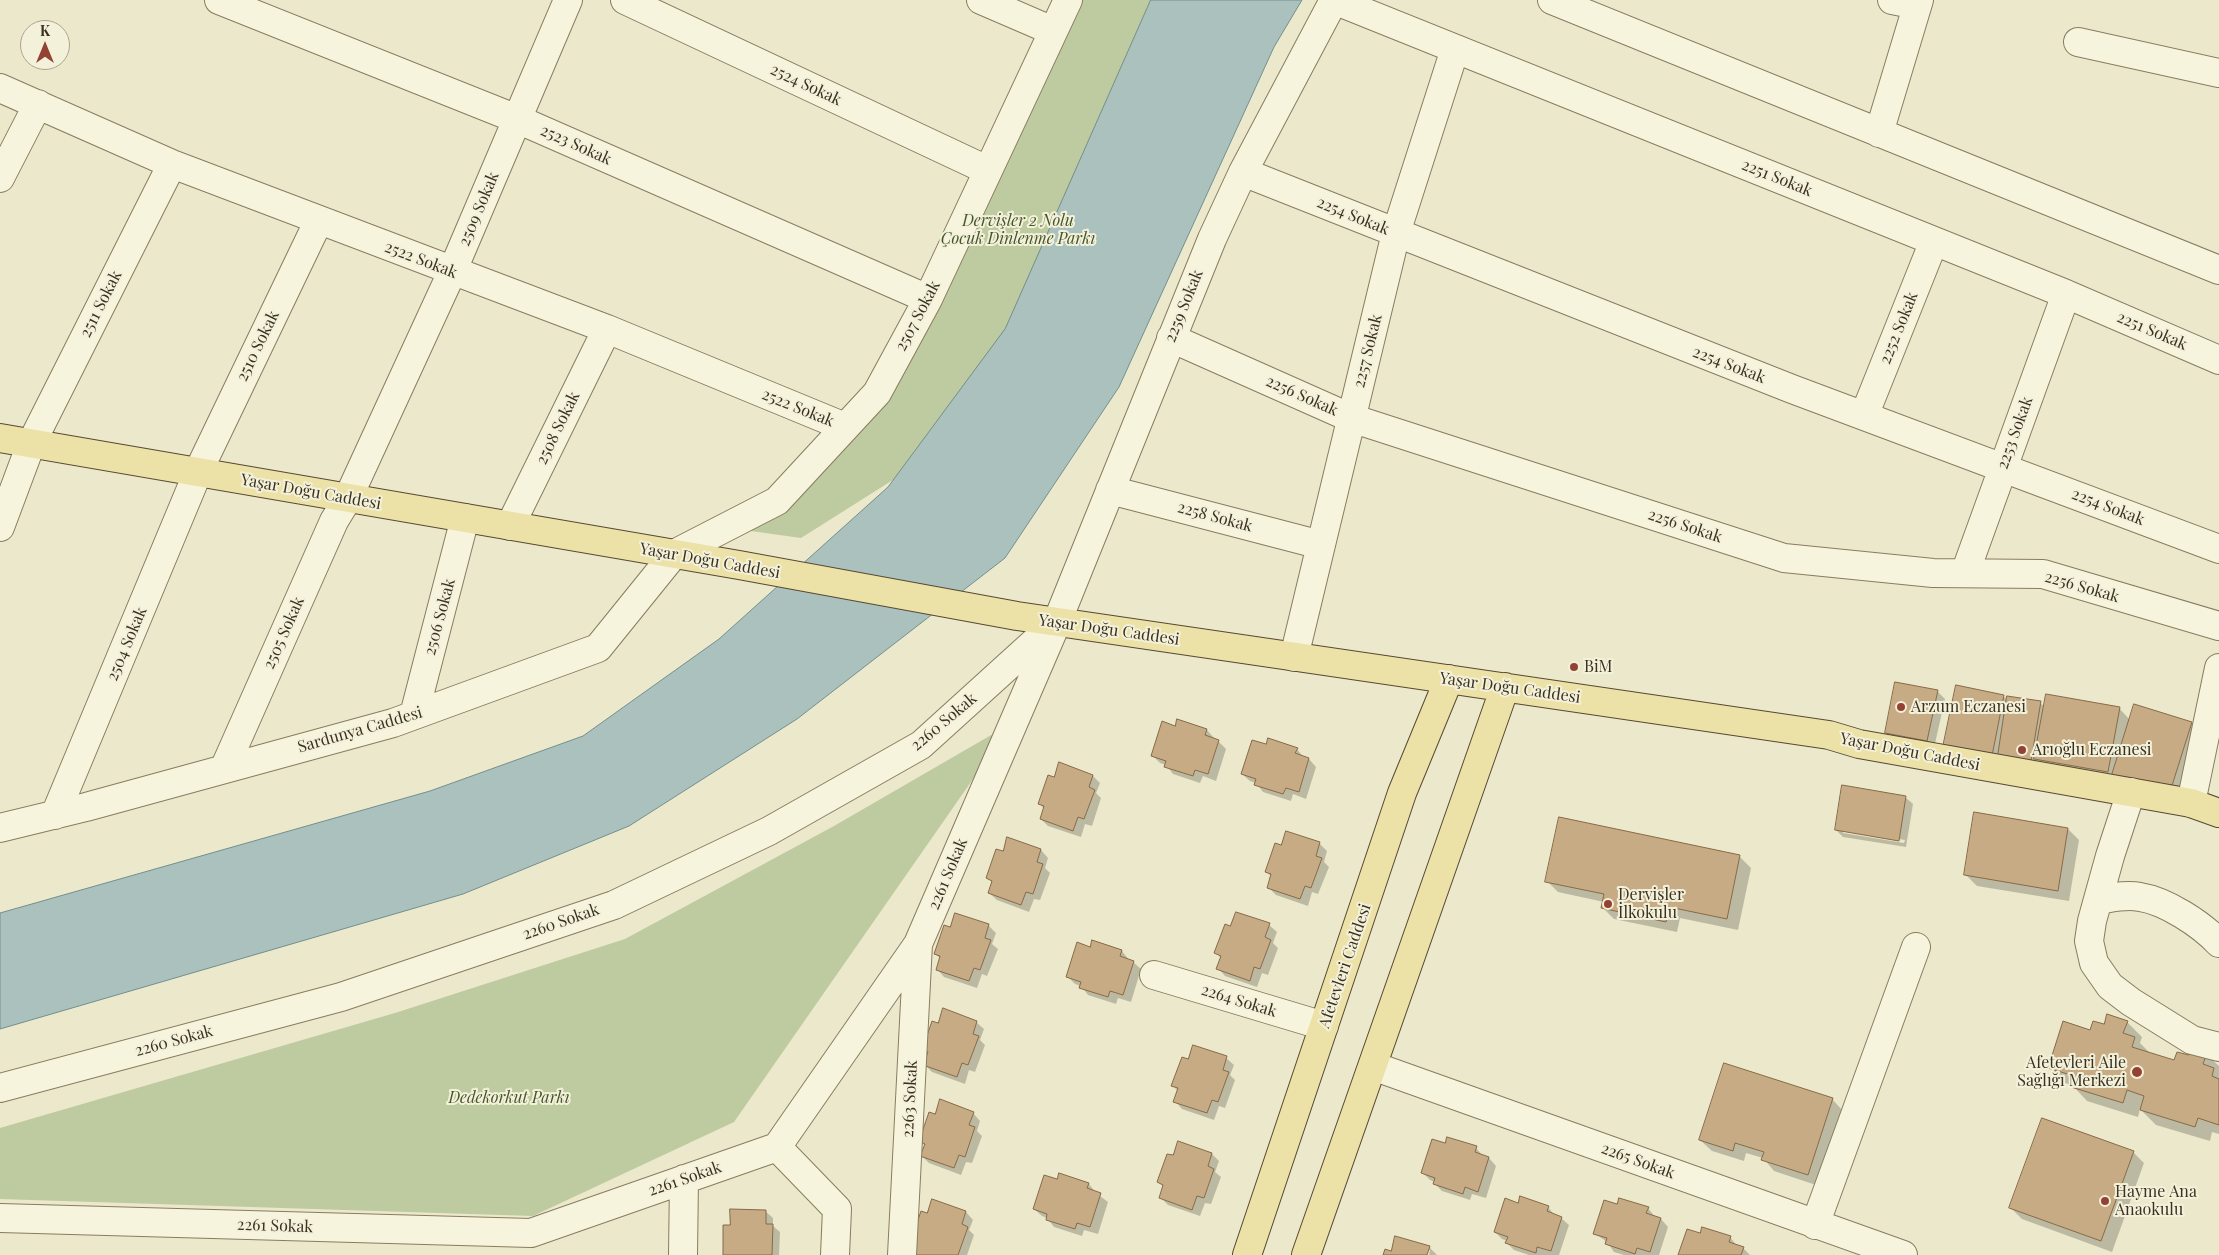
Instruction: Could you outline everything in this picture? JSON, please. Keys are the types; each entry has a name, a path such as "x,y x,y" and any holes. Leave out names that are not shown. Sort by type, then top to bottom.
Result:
{"main road":[{"name":"Yaşar Doğu Caddesi","path":"0,438 739,565 1057,622 1828,735 1859,744 2192,803 2219,813"},
{"name":"Afetevleri Caddesi","path":"1247,1255 1402,793 1449,679"},
{"path":"1306,1255 1505,687"}],"street":[{"name":"2523 Sokak","path":"219,0 517,119 928,299"},
{"name":"2509 Sokak","path":"348,498 452,272 568,0"},
{"name":"2524 Sokak","path":"625,0 987,170"},
{"path":"981,0 1053,31"},
{"name":"2507 Sokak","path":"674,554 777,501 877,393 928,299 1068,0"},
{"name":"2251 Sokak","path":"1334,0 2066,294 2219,360"},
{"name":"2259 Sokak","path":"1057,622 1212,239 1243,172 1334,0"},
{"path":"1552,0 2219,270"},
{"path":"1879,133 1909,2"},
{"path":"2078,42 2219,73"},
{"name":"2257 Sokak","path":"1294,657 1396,234 1455,49"},
{"name":"2522 Sokak","path":"0,88 172,164 452,272 607,329 845,427"},
{"path":"0,178 38,104"},
{"name":"2511 Sokak","path":"0,527 31,444 172,164"},
{"name":"2254 Sokak","path":"1243,172 1396,234 1864,416 2219,549"},
{"name":"2510 Sokak","path":"198,472 319,220"},
{"name":"2252 Sokak","path":"1864,416 1934,241"},
{"name":"2253 Sokak","path":"1965,573 2066,294"},
{"name":"2508 Sokak","path":"510,526 607,329"},
{"name":"2256 Sokak","path":"1172,338 1352,418 1784,558 1933,573 2043,574 2219,626"},
{"name":"2504 Sokak","path":"55,815 198,472"},
{"name":"2258 Sokak","path":"1110,490 1321,544"},
{"name":"2505 Sokak","path":"224,769 334,521 348,498"},
{"name":"2506 Sokak","path":"414,715 465,518"},
{"name":"Sardunya Caddesi","path":"0,828 224,769 414,715 598,648 674,554"},
{"name":"2261 Sokak","path":"0,1218 531,1233 777,1147 918,944 1057,622"},
{"name":"2260 Sokak","path":"0,1088 341,996 614,905 769,831 921,745 1057,622"},
{"path":"2192,803 2219,668"},
{"path":"2131,792 2098,900 2089,941 2094,963 2110,986 2131,1002 2192,1040 2219,1046"},
{"path":"2098,900 2125,896 2140,897 2160,904 2205,928 2219,943"},
{"name":"2263 Sokak","path":"902,1255 918,944"},
{"path":"1815,1225 1916,947"},
{"name":"2264 Sokak","path":"1154,975 1324,1026"},
{"name":"2265 Sokak","path":"1373,1066 1903,1255"},
{"path":"777,1147 837,1209 835,1255"},
{"path":"683,1255 684,1179"}],"green space":[{"name":"Dervişler 2 Nolu Çocuk Dinlenme Parkı","path":"1053,0 1185,0 1065,259 934,454 801,538 751,531 865,406"},
{"name":"Dedekorkut Parkı","path":"1012,723 734,1122 533,1216 0,1199 0,1128 395,1013 625,939 834,826"}],"water":[{"path":"1151,0 1302,0 1274,47 1119,387 1005,558 797,719 629,826 463,894 0,1029 0,913 430,791 583,736 719,639 888,487 1005,329"}],"building":[{"path":"1895,682 1938,690 1927,741 1885,733"},
{"path":"1956,685 2004,695 1992,756 1943,747"},
{"path":"2046,694 2120,707 2108,772 2034,759"},
{"path":"2007,696 2041,701 2031,761 1998,756"},
{"path":"2134,704 2192,722 2170,792 2112,775"},
{"path":"1177,719 1207,729 1205,735 1219,740 1208,774 1195,770 1193,776 1164,767 1166,761 1151,756 1162,721 1175,726"},
{"path":"1268,738 1298,748 1295,753 1309,758 1299,792 1286,788 1283,794 1254,785 1256,779 1241,774 1252,740 1266,744"},
{"path":"1059,762 1093,775 1089,787 1095,790 1084,819 1078,817 1073,831 1040,819 1044,806 1038,804 1048,775 1054,777"},
{"path":"1842,785 1906,796 1899,841 1835,830"},
{"path":"1974,812 2068,828 2058,891 1964,875"},
{"path":"1559,817 1740,855 1727,919 1669,907 1666,922 1601,908 1604,894 1545,882"},
{"path":"1286,831 1320,842 1316,856 1322,858 1311,888 1305,886 1300,899 1267,888 1271,874 1265,872 1275,843 1281,845"},
{"path":"1007,837 1041,849 1037,862 1043,864 1033,894 1026,892 1021,905 988,893 992,881 986,878 996,849 1003,851"},
{"path":"1236,912 1270,923 1265,937 1271,940 1260,969 1254,967 1250,981 1216,969 1221,956 1214,953 1225,924 1230,926"},
{"path":"955,913 989,924 985,938 991,940 980,970 974,968 969,981 936,970 940,956 934,954 944,925 950,927"},
{"path":"1092,940 1122,950 1120,956 1134,961 1123,995 1110,991 1108,997 1079,988 1081,982 1066,977 1077,942 1090,947"},
{"path":"943,1008 977,1021 973,1034 979,1036 968,1065 962,1063 957,1077 923,1065 928,1052 922,1050 932,1021 938,1023"},
{"name":"Afetevleri Aile Sağlığı Merkezi","path":"2107,1014 2128,1021 2123,1033 2135,1037 2132,1047 2174,1060 2177,1052 2189,1055 2191,1048 2207,1053 2203,1064 2214,1068 2212,1076 2219,1079 2219,1125 2198,1118 2195,1127 2140,1110 2144,1096 2127,1090 2123,1103 2071,1087 2074,1076 2048,1068 2063,1021 2090,1030 2093,1021 2104,1024"},
{"path":"1193,1045 1227,1056 1223,1070 1229,1072 1218,1102 1212,1100 1207,1113 1173,1102 1178,1088 1171,1086 1182,1057 1188,1059"},
{"path":"1724,1063 1833,1098 1808,1175 1761,1160 1764,1152 1735,1143 1733,1151 1699,1140"},
{"path":"940,1099 974,1112 969,1125 975,1127 965,1157 959,1155 954,1168 920,1156 925,1144 919,1141 929,1112 935,1114"},
{"path":"2042,1118 2134,1151 2101,1241 2009,1208"},
{"path":"1447,1137 1477,1146 1475,1152 1489,1157 1478,1192 1465,1187 1463,1194 1433,1184 1435,1178 1421,1173 1432,1139 1445,1143"},
{"path":"1178,1141 1212,1153 1208,1166 1214,1169 1204,1198 1197,1196 1192,1210 1159,1198 1163,1185 1157,1182 1167,1154 1173,1155"},
{"path":"1059,1173 1089,1183 1087,1188 1101,1193 1090,1227 1077,1223 1075,1229 1046,1220 1047,1214 1033,1209 1044,1175 1057,1179"},
{"path":"1520,1196 1549,1206 1547,1211 1562,1217 1551,1251 1537,1247 1536,1253 1505,1243 1508,1237 1494,1232 1505,1198 1518,1203"},
{"path":"1619,1198 1649,1207 1646,1213 1661,1218 1650,1252 1637,1248 1635,1254 1605,1244 1607,1238 1593,1234 1604,1200 1617,1204"},
{"path":"932,1199 966,1211 962,1224 968,1227 958,1255 913,1255 917,1243 911,1240 921,1211 927,1213"},
{"path":"730,1209 766,1210 766,1224 773,1224 772,1255 723,1255 723,1225 730,1225"},
{"path":"1702,1227 1731,1236 1729,1242 1744,1247 1741,1255 1678,1255 1687,1229 1700,1233"},
{"path":"1395,1236 1430,1246 1427,1255 1383,1255 1385,1249 1391,1251"}],"place":[{"name":"BiM","path":"1574,667"},
{"name":"Arzum Eczanesi","path":"1901,707"},
{"name":"Arıoğlu Eczanesi","path":"2022,750"},
{"name":"Dervişler İlkokulu","path":"1608,904"},
{"name":"Afetevleri Aile Sağlığı Merkezi","path":"2137,1072"},
{"name":"Hayme Ana Anaokulu","path":"2105,1201"}]}
